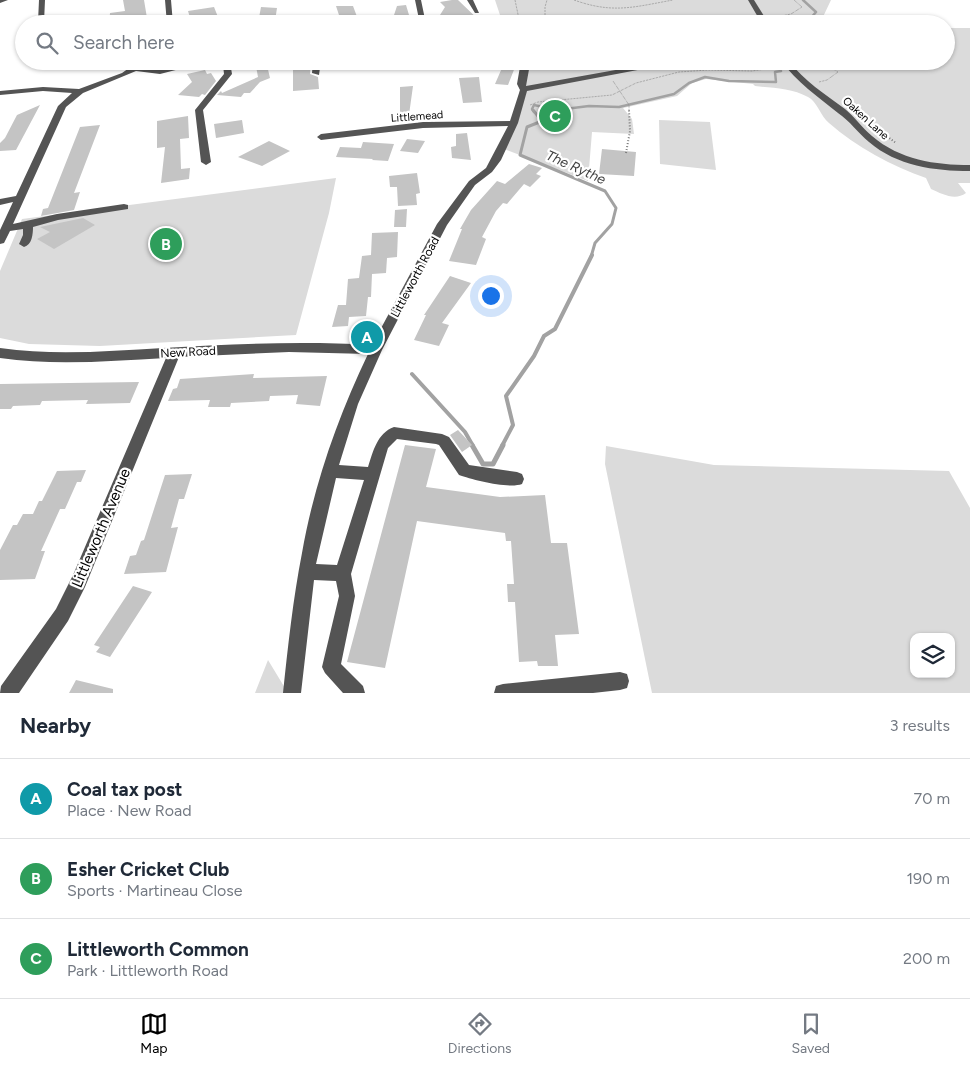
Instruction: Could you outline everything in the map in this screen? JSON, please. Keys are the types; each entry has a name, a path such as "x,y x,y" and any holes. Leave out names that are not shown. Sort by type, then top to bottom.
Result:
{"street":[{"path":"0,1 5,0"},
{"path":"41,15 42,0"},
{"path":"168,0 169,15"},
{"path":"418,0 421,15"},
{"path":"470,0 477,12"},
{"path":"751,0 761,15"},
{"path":"0,241 62,106 68,98 80,91 132,70"},
{"path":"143,70 160,72 169,70"},
{"path":"192,158 206,158 199,110 228,74 228,70"},
{"name":"Littleworth Road","path":"292,693 300,612 310,551 331,470 351,404 376,350 442,224 472,183 489,170 496,160 514,123 524,90 521,84 524,70"},
{"path":"524,90 530,87 630,70"},
{"path":"794,70 810,85"},
{"name":"Oaken Lane","path":"810,85 846,114 870,139 887,152 923,165 953,169 970,168"},
{"path":"0,93 43,89 80,91"},
{"name":"Littlemead","path":"321,137 423,125 514,123"},
{"path":"0,202 19,198"},
{"path":"6,228 28,225 57,217 124,208"},
{"path":"24,244 28,235 28,225"},
{"name":"New Road","path":"0,352 31,356 71,357 305,347 376,350"},
{"name":"Littleworth Avenue","path":"8,693 62,615 79,581 174,353"},
{"path":"356,693 331,667 347,596 343,574 382,445 394,433 437,438 444,441 464,470 487,476 516,479"},
{"path":"331,470 372,474"},
{"path":"308,571 343,574"},
{"path":"503,693 620,681"}],"path":[{"path":"515,0 518,15"},
{"path":"545,15 544,9 548,0"},
{"path":"574,0 602,9 615,10 639,8 673,0"},
{"path":"789,15 802,7 794,0"},
{"path":"518,106 538,102 612,95 619,90 649,79 676,73 754,70"},
{"path":"810,85 827,80 838,72 834,70"},
{"path":"608,74 629,104 630,131 626,153"},
{"path":"864,119 900,146"}],"shaded area":[{"path":"495,0 831,0 824,15 500,15"},
{"path":"955,28 970,28 970,183 958,183 966,193 953,197 931,189 926,178 887,162 851,140 829,123 811,99 795,92 755,86 753,84 706,79 692,83 677,96 623,108 632,119 634,134 592,132 588,181 504,149 514,123 523,70 955,70"},
{"path":"659,120 710,122 716,170 660,164"},
{"path":"336,178 329,213 296,335 100,346 29,344 0,338 0,271 22,219"},
{"path":"606,446 714,465 949,471 970,508 970,693 652,693 605,464"},
{"path":"268,660 288,693 255,693"}],"building":[{"path":"123,0 144,0 146,15 110,15 110,13 125,11"},
{"path":"458,0 474,15 440,15 445,7 440,2"},
{"path":"406,5 409,15 394,15 397,6"},
{"path":"336,6 353,6 356,15 339,15"},
{"path":"214,7 217,15 189,15 188,11"},
{"path":"261,7 277,8 276,15 260,15"},
{"path":"205,70 207,74 211,73 216,81 205,95 202,94 199,97 178,95 192,82 187,74"},
{"path":"257,70 268,70 270,78 260,82 250,93 244,93 241,97 217,95 221,91 222,93 258,77"},
{"path":"293,70 310,70 310,74 318,77 319,89 293,91"},
{"path":"501,70 514,70 508,85 495,84"},
{"path":"479,77 482,102 463,103 459,78"},
{"path":"413,86 408,122 400,123 400,87"},
{"path":"40,105 16,150 0,151 0,143 5,138 17,115"},
{"path":"188,116 189,138 180,139 181,169 190,168 189,179 161,183 165,147 157,148 157,121"},
{"path":"242,120 244,133 216,138 214,124"},
{"path":"100,125 74,193 80,192 74,210 41,216 43,209 48,208 80,127"},
{"path":"467,133 471,160 452,158 451,147 456,146 456,134"},
{"path":"407,139 425,141 418,153 400,151"},
{"path":"269,141 290,151 262,166 238,157"},
{"path":"363,142 394,144 388,161 336,157 340,147 361,148"},
{"path":"602,149 636,152 634,176 599,174"},
{"path":"529,164 542,168 536,174 541,176 530,187 524,184 507,204 503,203 496,211 482,237 486,239 476,265 449,261 462,229 460,229 471,210 497,181 505,184"},
{"path":"417,173 420,193 416,194 417,205 398,206 397,187 390,187 389,176"},
{"path":"407,209 406,227 394,227 395,210"},
{"path":"83,218 95,225 54,249 37,239 50,232 40,227"},
{"path":"398,232 397,257 387,258 386,273 372,274 371,297 368,297 366,316 349,317 348,326 332,327 338,305 346,305 348,279 359,278 362,256 371,255 372,233"},
{"path":"450,276 471,283 442,323 449,325 439,346 414,340 426,315 424,315"},
{"path":"254,374 253,378 327,376 320,406 296,404 298,395 270,396 269,401 231,403 230,407 208,407 210,400 168,401 173,389 177,388 180,379"},
{"path":"139,382 130,403 86,404 88,400 42,401 40,405 13,406 11,409 0,409 0,384"},
{"path":"458,430 472,445 462,452 450,435"},
{"path":"405,445 436,449 426,487 500,497 545,495 551,543 567,543 579,634 555,635 558,666 538,666 537,661 519,662 515,602 508,602 507,584 514,584 511,541 506,541 505,533 417,521 385,668 347,662"},
{"path":"86,470 81,482 77,482 65,509 60,509 41,551 45,551 35,579 0,580 0,550 13,525 17,525 23,514 33,514 39,501 42,501 57,471"},
{"path":"192,474 184,499 179,499 171,528 178,527 166,572 124,574 130,556 136,555 141,541 144,540 165,475"},
{"path":"133,586 152,592 110,657 96,652 100,647 94,645"},
{"path":"76,680 113,689 113,693 69,693"}],"waterway":[{"name":"The Rythe","path":"803,0 816,12 813,15"},
{"name":"The Rythe","path":"534,112 532,109 534,105 557,110 589,106 619,107 674,94 689,83 705,77 729,81 776,82 775,72 781,71"},
{"name":"The Rythe","path":"533,110 542,121 527,127 520,155 605,191 616,208 612,224 595,243 591,257"},
{"name":"The Rythe","path":"502,446 513,425 506,396 534,356 544,336 555,329 591,257"},
{"name":"The Rythe","path":"412,374 465,432 473,446"},
{"name":"The Rythe","path":"472,445 483,464 493,464 503,445"}],"place":[{"name":"Littleworth Common","path":"555,116"},
{"name":"Esher Cricket Club","path":"166,244"},
{"name":"Coal tax post","path":"367,337"}]}
